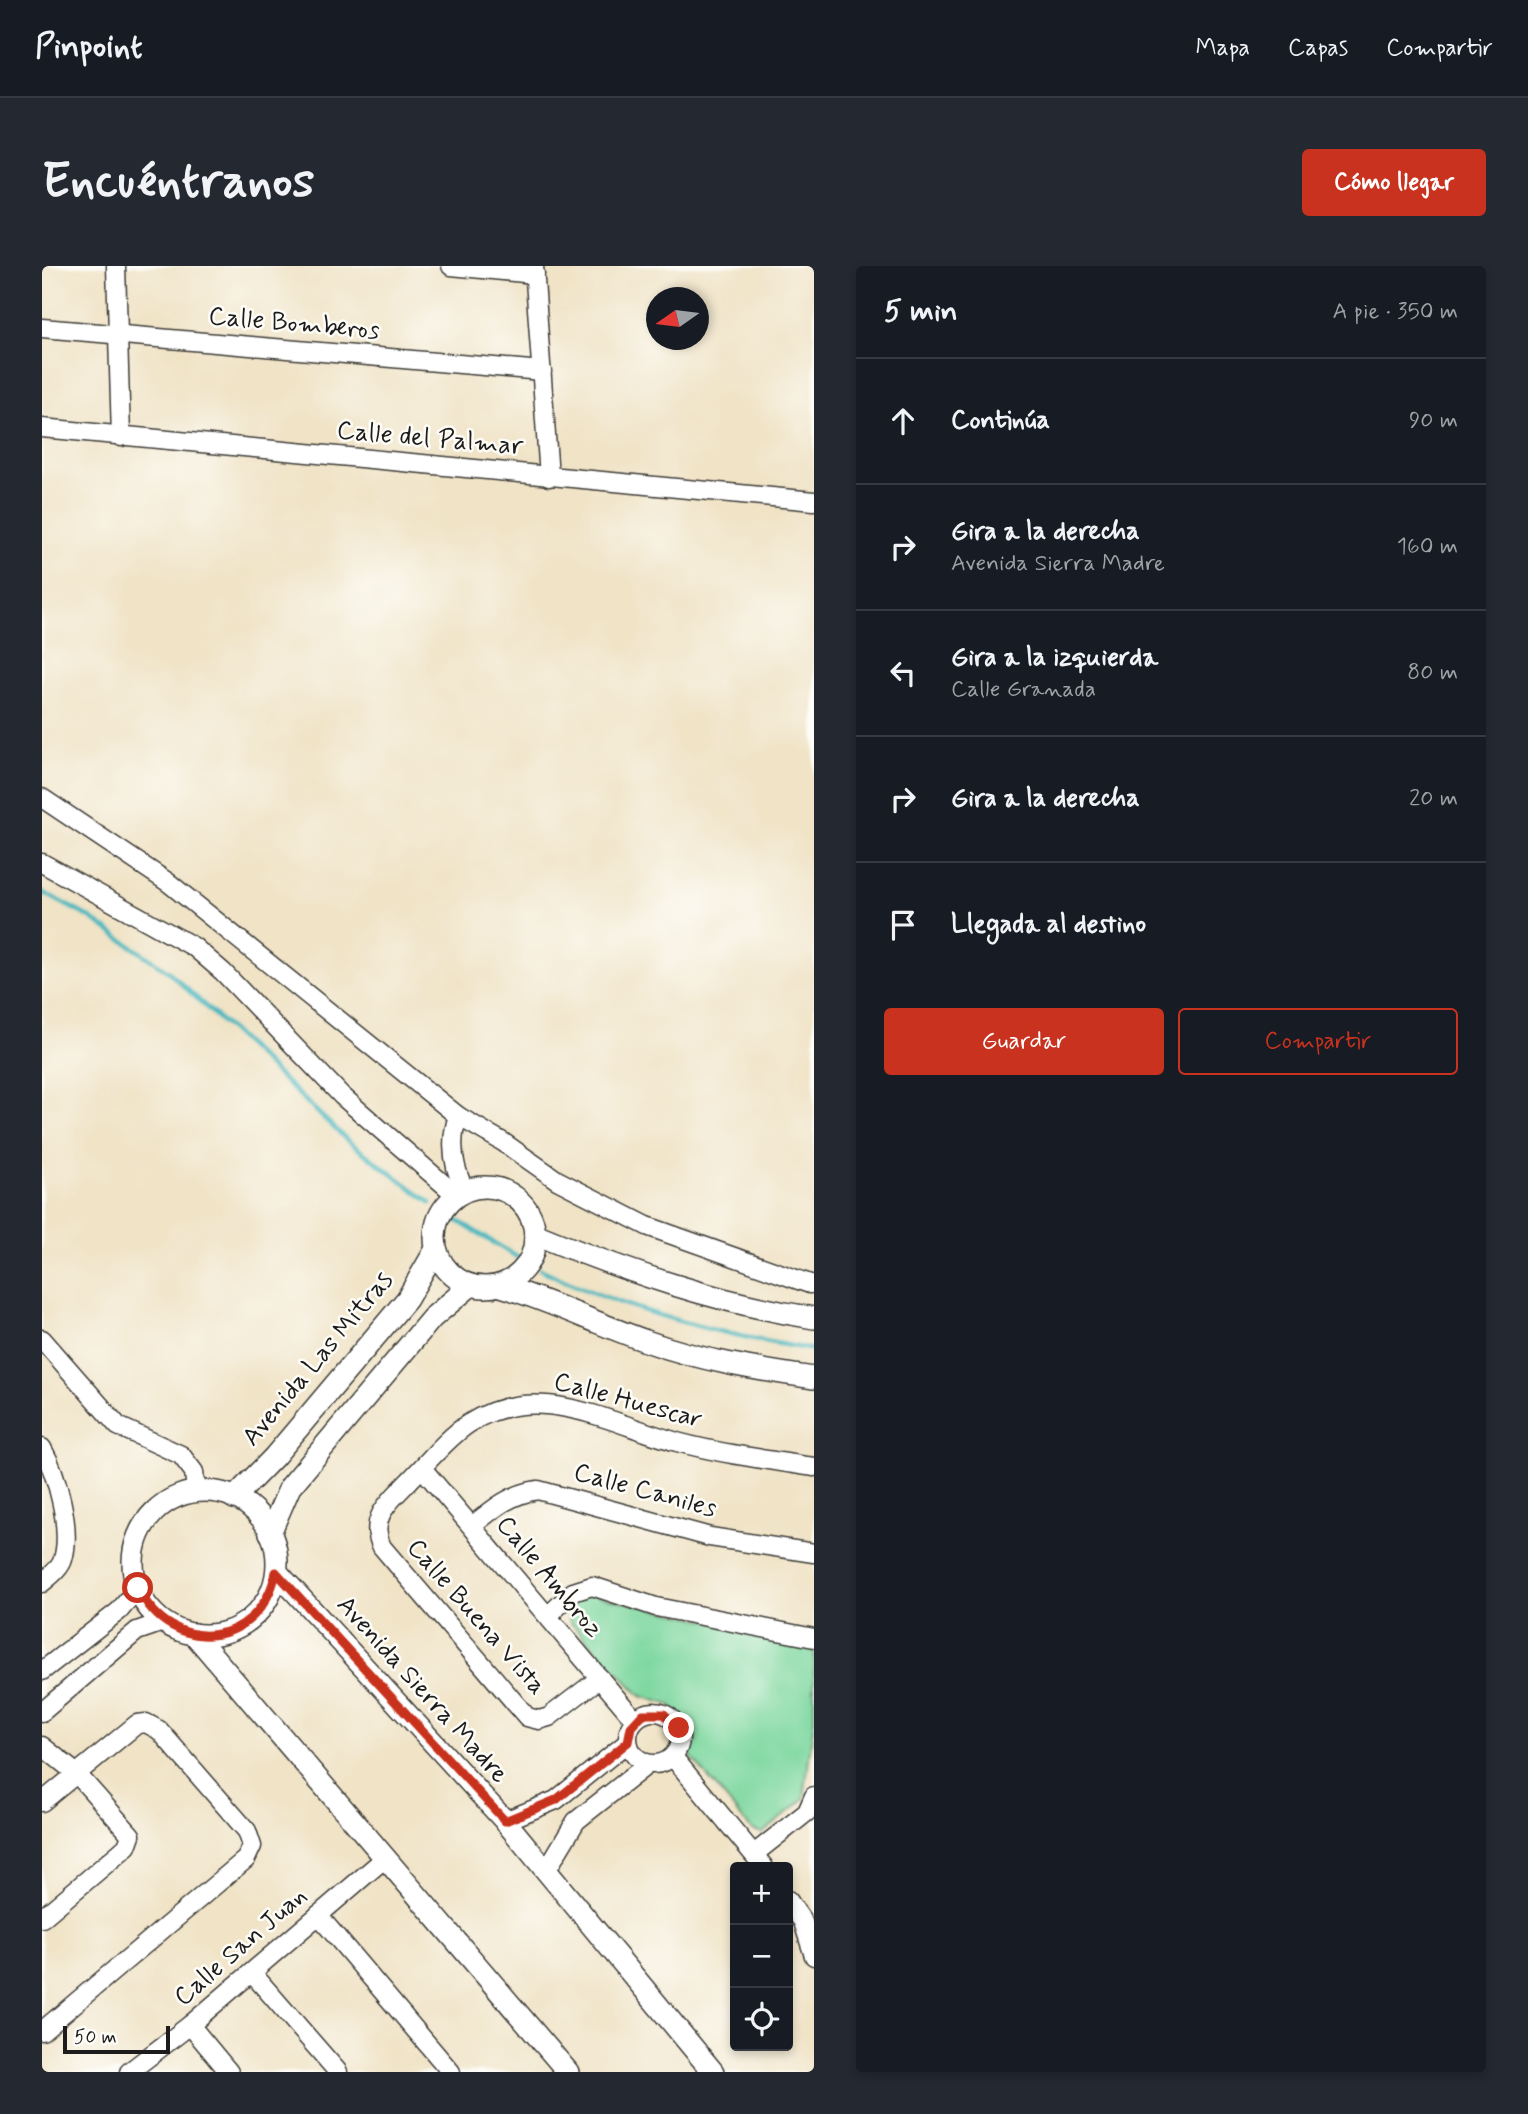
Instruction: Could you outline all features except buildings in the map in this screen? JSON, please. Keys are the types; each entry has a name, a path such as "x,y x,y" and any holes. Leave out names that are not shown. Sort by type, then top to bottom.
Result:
{"street":[{"path":"116,266 121,437"},
{"path":"451,266 534,270 549,477"},
{"name":"Calle Bomberos","path":"42,328 542,371"},
{"name":"Calle del Palmar","path":"42,428 814,501"},
{"path":"42,798 169,883 458,1116 503,1142 557,1180 647,1226 810,1284"},
{"path":"42,863 194,947 223,972 342,1096 461,1193"},
{"path":"458,1116 452,1132 454,1160 461,1193"},
{"path":"501,1286 520,1274 532,1256 535,1234 529,1213 514,1196 495,1188 461,1193 438,1219 436,1249 452,1276 470,1286 501,1286 540,1298 650,1343 814,1378"},
{"path":"535,1234 604,1262 691,1291 772,1311 814,1318"},
{"name":"Avenida Las Mitras","path":"234,1498 274,1457 407,1299 436,1249"},
{"path":"270,1533 290,1487 432,1318 470,1286"},
{"path":"42,1339 118,1426 181,1455 194,1472 197,1492"},
{"name":"Calle Huescar","path":"382,1509 467,1425 489,1413 539,1402 595,1415 718,1452 814,1467"},
{"path":"42,1448 57,1480 65,1546 63,1561 42,1583"},
{"name":"Calle Ambroz","path":"422,1468 549,1615 635,1720"},
{"name":"Calle Caniles","path":"472,1526 503,1502 520,1493 538,1490 710,1537 814,1553"},
{"path":"197,1492 234,1498 255,1512 270,1533 276,1552 276,1572 269,1597 252,1618 229,1631 194,1634 163,1622 149,1607 138,1588 135,1576 135,1550 144,1526 172,1500 197,1492"},
{"name":"Calle Buena Vista","path":"382,1509 377,1533 382,1547 527,1717 539,1720 549,1717 600,1678"},
{"name":"Avenida Sierra Madre","path":"276,1572 505,1821 713,2072"},
{"path":"549,1615 573,1592 592,1586 656,1607 814,1637"},
{"path":"42,1671 119,1611 138,1588"},
{"path":"119,1611 137,1631"},
{"path":"42,1712 137,1631 163,1622"},
{"path":"194,1634 568,2072"},
{"path":"505,1821 556,1800 628,1742 635,1720 654,1712 673,1719 681,1738 673,1757 657,1765 648,1764 635,1756 628,1742"},
{"path":"42,1802 137,1724 146,1723 159,1730 247,1830 252,1840 251,1852 42,2031"},
{"path":"42,1746 77,1774 127,1828 130,1840 118,1854 42,1918"},
{"path":"673,1757 759,1860 807,1812 814,1796"},
{"path":"546,1871 576,1821 648,1764"},
{"path":"556,1800 576,1821"},
{"name":"Calle San Juan","path":"129,2072 190,2025 384,1859"},
{"path":"793,1904 808,1917 814,1956"},
{"path":"318,1915 451,2072"},
{"path":"252,1973 338,2072"},
{"path":"190,2025 229,2072"}],"green space":[{"path":"584,1593 814,1644 814,1719 804,1799 763,1833 752,1830 691,1757 687,1747 687,1729 671,1705 641,1696 570,1622 567,1610"}],"waterway":[{"path":"42,892 89,917 169,972 348,1141 431,1203"},
{"path":"453,1218 517,1257"},
{"path":"540,1269 605,1297 674,1320 814,1350"}],"route":[{"path":"138,1588 144,1601 163,1622 184,1632 216,1634 241,1626 261,1609 274,1585 276,1572 505,1821 556,1800 628,1742 631,1727 643,1714 664,1714 673,1719 679,1728"}]}
